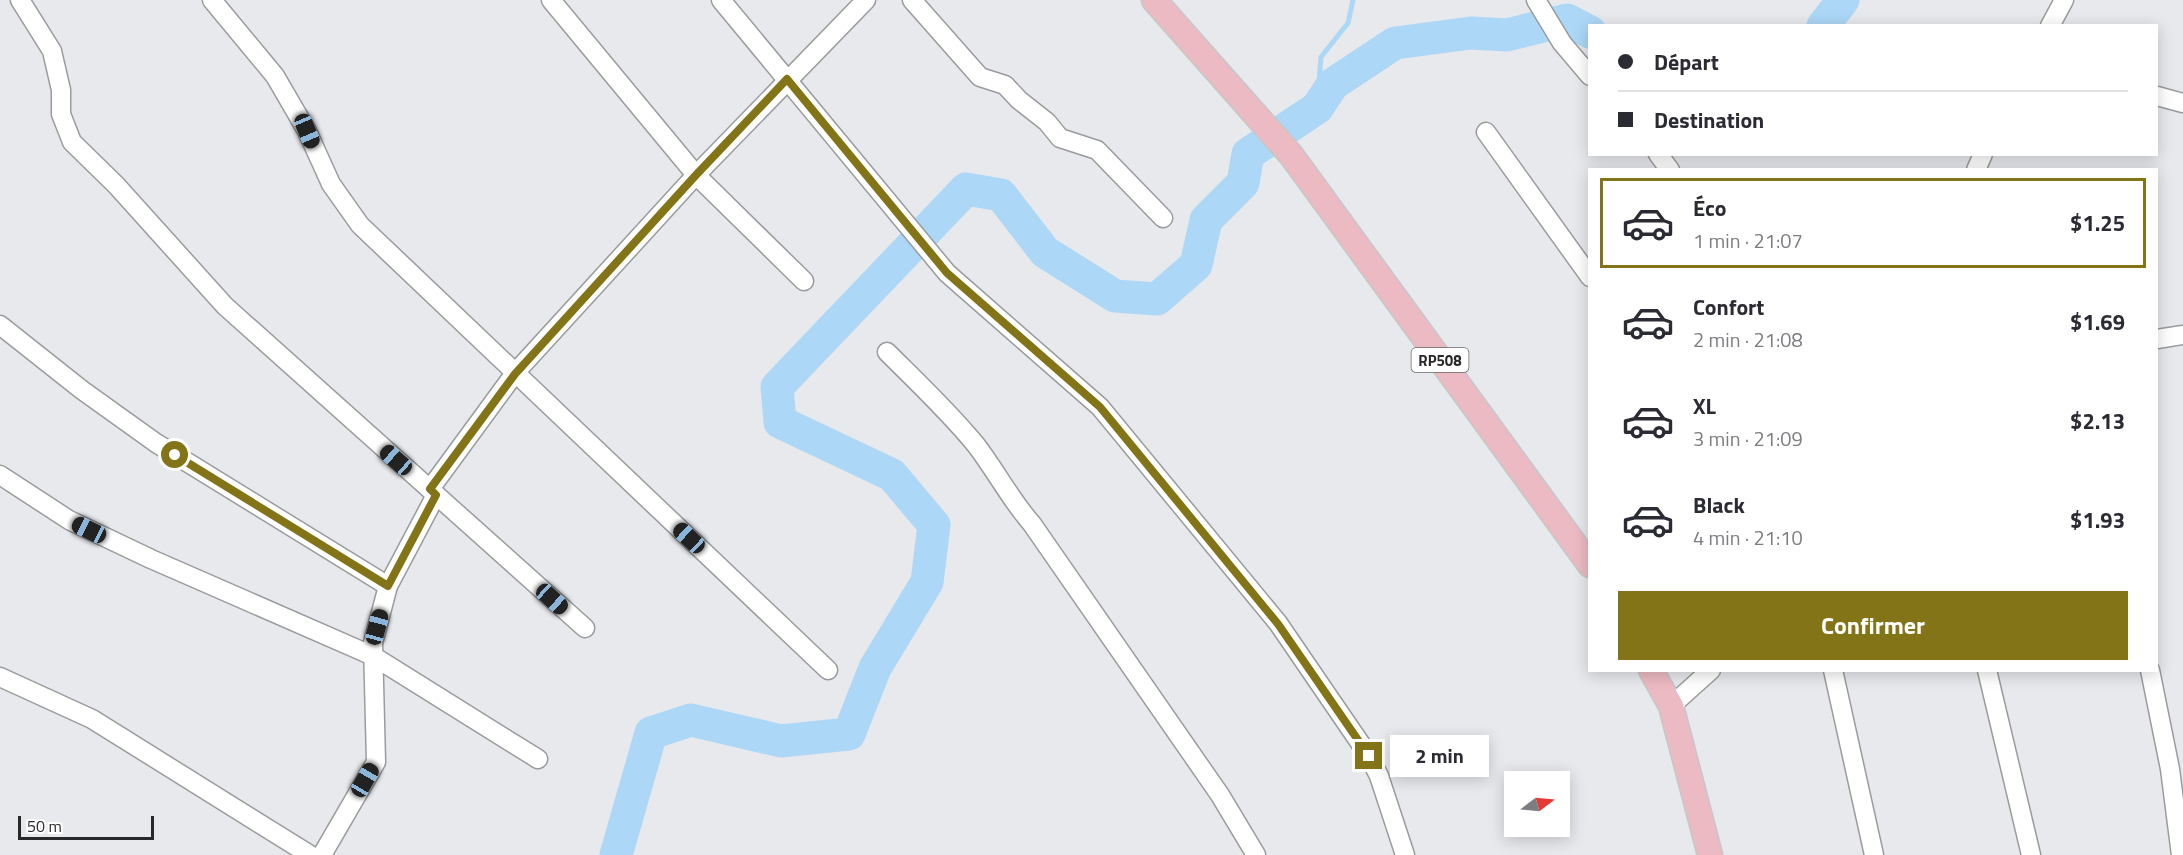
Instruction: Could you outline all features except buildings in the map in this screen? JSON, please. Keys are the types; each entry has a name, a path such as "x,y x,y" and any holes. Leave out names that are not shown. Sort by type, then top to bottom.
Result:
{"main road":[{"name":"RP508","path":"1154,0 1290,155 1588,562"},
{"path":"1652,672 1671,706 1710,855"}],"street":[{"path":"20,0 52,51 62,90 61,114 72,142 116,185 225,306 585,628"},
{"path":"212,0 275,76 307,131 331,184 360,225 828,670"},
{"path":"551,0 696,175 804,281"},
{"path":"721,0 904,224 947,273 1100,407 1278,624 1369,756 1379,776 1405,855"},
{"path":"322,855 376,762 373,643 388,586 433,492 515,374 696,175 866,0"},
{"path":"912,0 980,77 1005,85 1019,100 1047,122 1060,138 1097,150 1163,218"},
{"path":"1536,0 1562,43 1588,74"},
{"path":"2051,24 2064,0"},
{"path":"2158,96 2183,103"},
{"path":"1486,132 1588,274"},
{"path":"1660,156 1669,168"},
{"path":"0,325 82,390 156,443 388,586"},
{"path":"2158,339 2183,335"},
{"path":"886,352 945,411 995,472 1008,495 1032,524 1220,795 1256,855"},
{"path":"0,475 61,516 151,560 373,656 538,759"},
{"path":"1671,706 1709,672"},
{"path":"1833,672 1874,855"},
{"path":"1986,672 2031,855"},
{"path":"2150,672 2170,769 2181,855"},
{"path":"0,677 92,719 310,855"}],"waterway":[{"path":"1317,108 1321,57 1348,23 1353,0"},
{"path":"1825,24 1843,0"},
{"path":"616,855 651,733 691,720 781,741 849,734 875,668 927,582 934,525 892,475 780,422 777,387 966,189 1001,195 1045,252 1115,296 1157,299 1196,265 1206,220 1243,183 1248,154 1317,108 1333,84 1395,43 1471,33 1507,35 1567,20 1588,31"}],"route":[{"path":"175,455 388,586 436,495 430,489 515,374 696,175 787,79 904,224 947,273 1100,407 1278,624 1369,756"}]}
